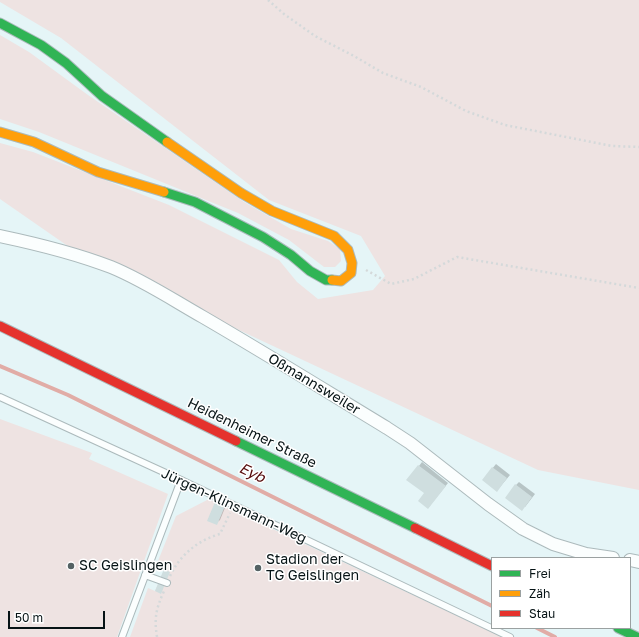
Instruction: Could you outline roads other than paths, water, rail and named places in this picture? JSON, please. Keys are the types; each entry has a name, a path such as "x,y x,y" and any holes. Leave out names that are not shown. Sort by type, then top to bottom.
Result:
{"street":[{"path":"0,23 41,45 66,63 102,96 241,193 272,211 334,236 348,250 352,263 351,273 341,281 326,280 310,271 291,255 263,237 195,202 98,172 34,142 0,132"},
{"name":"Oßmannsweiler","path":"0,236 40,244 76,254 112,267 143,282 388,428 410,443 523,530 553,544 586,554 606,557"},
{"name":"Heidenheimer Straße","path":"0,326 491,566"},
{"path":"620,629 636,637"}],"lane":[{"name":"Jürgen-Klinsmann-Weg","path":"0,397 181,480 491,628"},
{"path":"122,637 181,480"},
{"path":"146,575 167,583"},
{"name":"Jürgen-Klinsmann-Weg","path":"493,629 510,637"}],"waterway":[{"name":"Eyb","path":"0,366 68,395 491,606"},
{"name":"Eyb","path":"539,629 555,637"}],"place":[{"name":"SC Geislingen","path":"71,566"},
{"name":"Stadion der TG Geislingen","path":"258,568"}]}
